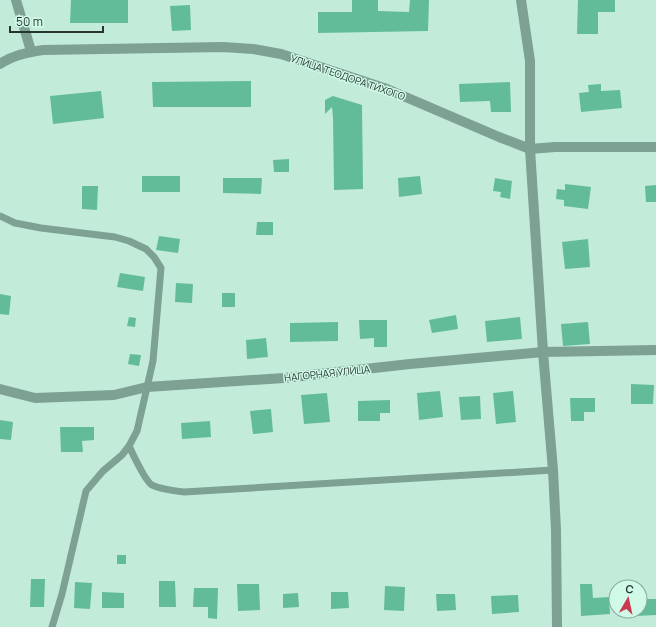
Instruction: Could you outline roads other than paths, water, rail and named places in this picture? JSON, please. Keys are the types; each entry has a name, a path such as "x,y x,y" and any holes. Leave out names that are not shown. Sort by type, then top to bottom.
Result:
{"street":[{"path":"16,0 31,51"},
{"path":"522,0 530,61 530,149 543,352 553,470 556,530 557,627"},
{"name":"УЛИЦА ТЕОДОРА ТИХОГО","path":"0,64 19,54 43,50 223,47 253,49 281,54 388,89 530,149 555,147 656,147"},
{"name":"НАГОРНАЯ УЛИЦА","path":"0,389 35,398 114,395 147,387 284,378 410,364 543,352 656,350"}],"lane":[{"path":"0,216 15,223 41,228 115,237 129,241 146,249 154,256 161,268 153,361 137,431 122,455 103,471 86,491 62,594 52,627"},
{"path":"129,446 141,470 152,485 184,492 553,470"}]}
